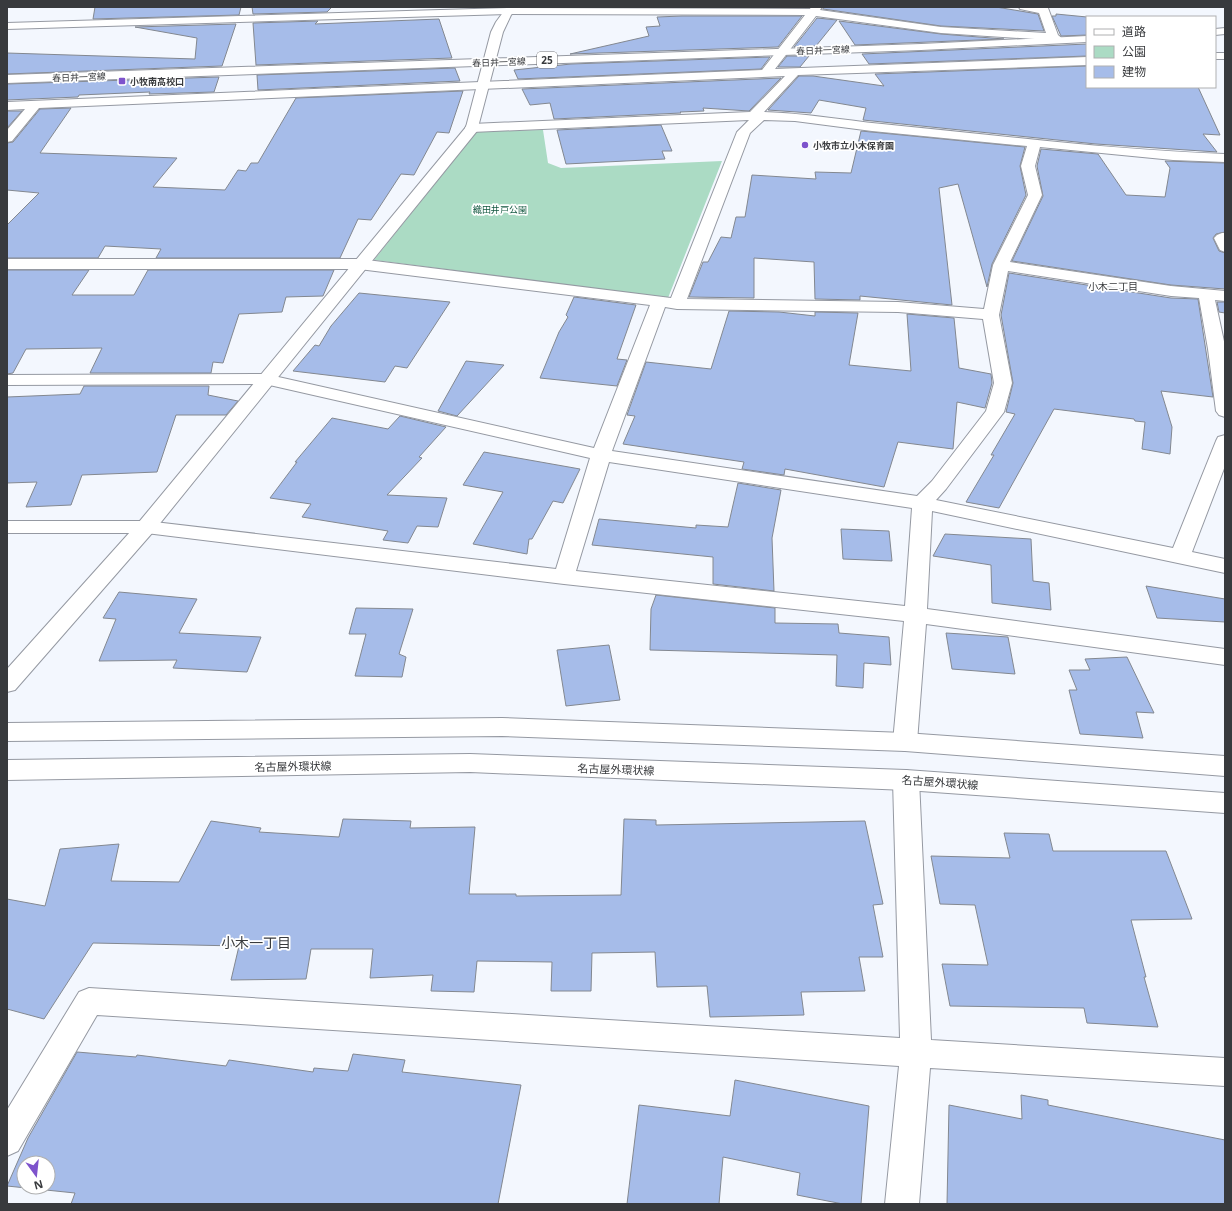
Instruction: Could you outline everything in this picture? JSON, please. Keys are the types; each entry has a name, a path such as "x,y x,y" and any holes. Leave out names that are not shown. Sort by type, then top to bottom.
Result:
{"street":[{"path":"7,26 350,11 510,9 814,10 941,30 1056,39 1044,10 1024,7"},
{"path":"7,684 146,527 265,379 472,128 483,86 487,62 495,38 510,9"},
{"path":"766,73 814,10"},
{"path":"74,24 99,12"},
{"name":"春日井一宮線","path":"7,79 783,52 1056,39 1086,39"},
{"path":"7,106 766,73 1086,61"},
{"path":"677,304 744,132 795,72"},
{"path":"7,138 35,105"},
{"path":"472,128 758,116 795,117 872,127 1034,143 1174,156 1225,158"},
{"path":"905,742 916,615 922,503 939,485 995,412 1003,383 991,315 1000,265 1035,195 1028,166 1034,143"},
{"path":"1225,238 1222,238 1225,247"},
{"path":"7,264 359,264 677,304 898,307 991,315"},
{"path":"1000,265 1171,291 1225,296"},
{"path":"1206,294 1217,349 1225,411"},
{"path":"564,577 601,455 659,302"},
{"path":"7,380 265,379 601,455 922,503 1225,566"},
{"path":"1180,557 1225,441"},
{"path":"7,527 146,527 564,577 916,615 1225,657"},
{"path":"7,732 502,727 905,742 1225,766"},
{"name":"名古屋外環状線","path":"7,770 470,763 906,780 1225,803"},
{"path":"902,1204 916,1053 906,780"},
{"path":"7,1140 89,1001 1225,1072"}],"green space":[{"name":"織田井戸公園","path":"543,130 548,163 561,168 722,161 668,298 374,260 477,131"}],"building":[{"path":"95,7 241,7 239,15 93,19"},
{"path":"252,7 332,7 327,12 253,14"},
{"path":"823,7 996,7 1038,14 1044,31 941,26 823,9"},
{"path":"1056,14 1086,17 1086,35 1061,36 1052,16 1056,16"},
{"path":"802,16 778,47 570,54 649,36 646,27 660,26 657,17"},
{"path":"817,18 837,20 816,46 794,47"},
{"path":"439,19 452,58 256,65 253,23 318,21 315,24"},
{"path":"839,21 941,34 1004,39 855,45"},
{"path":"236,24 222,66 7,74 7,53 195,59 197,38 135,27"},
{"path":"1086,44 1086,56 869,64 862,54"},
{"path":"787,56 809,56 800,67 778,67"},
{"path":"770,57 761,69 518,79 514,70 571,64"},
{"path":"1086,66 1086,88 1198,88 1220,135 1203,134 1217,152 1096,144 863,120 866,108 819,100 811,113 768,110 799,76 813,76 884,86 875,74"},
{"path":"455,68 460,81 258,90 257,75"},
{"path":"219,77 214,92 149,94 150,92 7,100 7,84"},
{"path":"781,78 749,111 703,108 704,111 680,112 681,113 554,119 550,103 530,105 522,89"},
{"path":"463,91 449,133 437,132 414,175 401,174 371,220 358,219 340,258 156,258 161,249 105,246 98,258 7,258 7,225 39,193 7,190 7,143 13,142 40,109 71,108 40,153 177,158 153,187 225,190 238,170 246,171 251,163 258,163 296,98"},
{"path":"7,111 22,111 7,128"},
{"path":"661,125 672,151 662,151 665,159 566,164 557,130"},
{"path":"861,131 1025,147 1020,166 1026,195 992,264 987,287 958,184 939,188 952,305 860,296 860,300 815,299 814,262 754,258 754,298 689,297 703,262 708,262 721,237 731,238 736,217 745,217 752,175 816,179 815,172 851,173"},
{"path":"1041,149 1098,154 1126,195 1165,197 1170,168 1165,161 1225,163 1225,232 1216,234 1213,238 1219,251 1225,253 1225,289 1171,285 1012,261 1043,196 1037,166"},
{"path":"7,270 89,270 72,295 134,295 148,270 334,270 323,296 286,297 282,312 239,314 223,363 213,362 211,373 90,373 102,348 26,349 13,373 7,374"},
{"path":"1009,273 1171,298 1198,299 1213,397 1161,391 1172,427 1170,454 1142,449 1145,422 1135,421 1134,419 1054,409 999,508 966,502 994,455 991,455 1015,414 1006,412 1013,383 1001,315"},
{"path":"359,293 450,302 407,368 395,366 385,382 293,371 315,345 319,346 331,326"},
{"path":"574,297 636,305 617,359 627,360 617,386 540,378 559,332 568,317 566,315"},
{"path":"1217,302 1225,302 1225,313 1219,312"},
{"path":"729,311 779,312 815,316 815,312 858,313 849,365 911,371 907,314 954,318 959,368 991,374 992,383 985,408 957,402 953,449 898,442 884,487 785,469 784,475 742,469 744,462 623,444 635,416 627,415 646,362 711,369"},
{"path":"466,361 504,365 457,416 438,411"},
{"path":"84,386 209,386 208,395 238,401 226,415 176,415 157,472 82,475 71,505 26,507 37,482 7,483 7,397 80,394"},
{"path":"400,416 446,427 419,457 422,458 387,495 447,498 438,527 417,526 408,543 383,540 388,531 302,517 311,504 270,498 297,462 295,462 332,418 388,429"},
{"path":"484,452 580,469 563,503 553,501 532,539 529,539 527,554 473,544 503,492 463,485"},
{"path":"738,483 781,490 772,538 774,591 713,584 713,557 592,545 599,519 696,528 696,525 728,527"},
{"path":"841,529 889,531 892,561 843,559"},
{"path":"945,534 1031,539 1033,581 1049,583 1051,610 992,603 991,565 933,556"},
{"path":"1146,586 1225,599 1225,622 1157,618"},
{"path":"119,592 197,599 179,633 261,637 247,672 173,668 177,660 99,661 116,619 103,618"},
{"path":"656,595 775,608 775,623 838,624 839,633 889,637 891,665 864,663 863,688 836,686 837,655 650,650 651,609"},
{"path":"356,608 413,609 399,654 406,657 402,677 355,676 366,634 349,634"},
{"path":"946,633 1008,637 1015,674 952,669"},
{"path":"609,645 620,700 566,706 557,650"},
{"path":"1127,657 1154,713 1136,712 1143,738 1080,734 1069,690 1077,690 1069,670 1090,670 1085,659"},
{"path":"343,819 411,821 410,828 475,827 469,894 516,894 516,896 621,895 624,819 656,820 656,825 865,821 883,904 873,905 883,957 859,957 865,991 801,992 804,1015 710,1017 707,986 657,987 655,952 592,953 591,991 551,991 552,962 477,961 474,992 431,991 433,975 370,978 373,949 311,949 306,979 231,980 239,946 93,943 44,1019 7,1009 7,899 45,906 60,849 119,844 111,881 179,882 211,821 261,828 259,832 339,837"},
{"path":"1004,833 1049,834 1053,851 1166,851 1192,919 1131,920 1146,977 1144,977 1158,1027 1087,1023 1084,1008 950,1006 942,964 988,965 975,905 940,904 931,856 1010,858"},
{"path":"77,1052 136,1057 137,1055 226,1066 229,1060 313,1072 314,1068 348,1071 353,1054 405,1060 402,1072 521,1085 498,1204 71,1204 75,1193 56,1191 56,1155 21,1155 28,1138"},
{"path":"735,1080 869,1106 861,1204 843,1204 797,1195 800,1173 723,1157 719,1204 627,1204 639,1105 730,1116"},
{"path":"1021,1095 1048,1100 1048,1105 1225,1140 1225,1204 947,1204 949,1105 1022,1119"},
{"path":"16,1165 16,1187 7,1186"}],"place":[{"name":"小牧南高校口","path":"122,81"},
{"name":"小牧市立小木保育園","path":"805,145"}],"district":[{"name":"小木二丁目","path":"1113,286"},
{"name":"小木一丁目","path":"256,942"}]}
